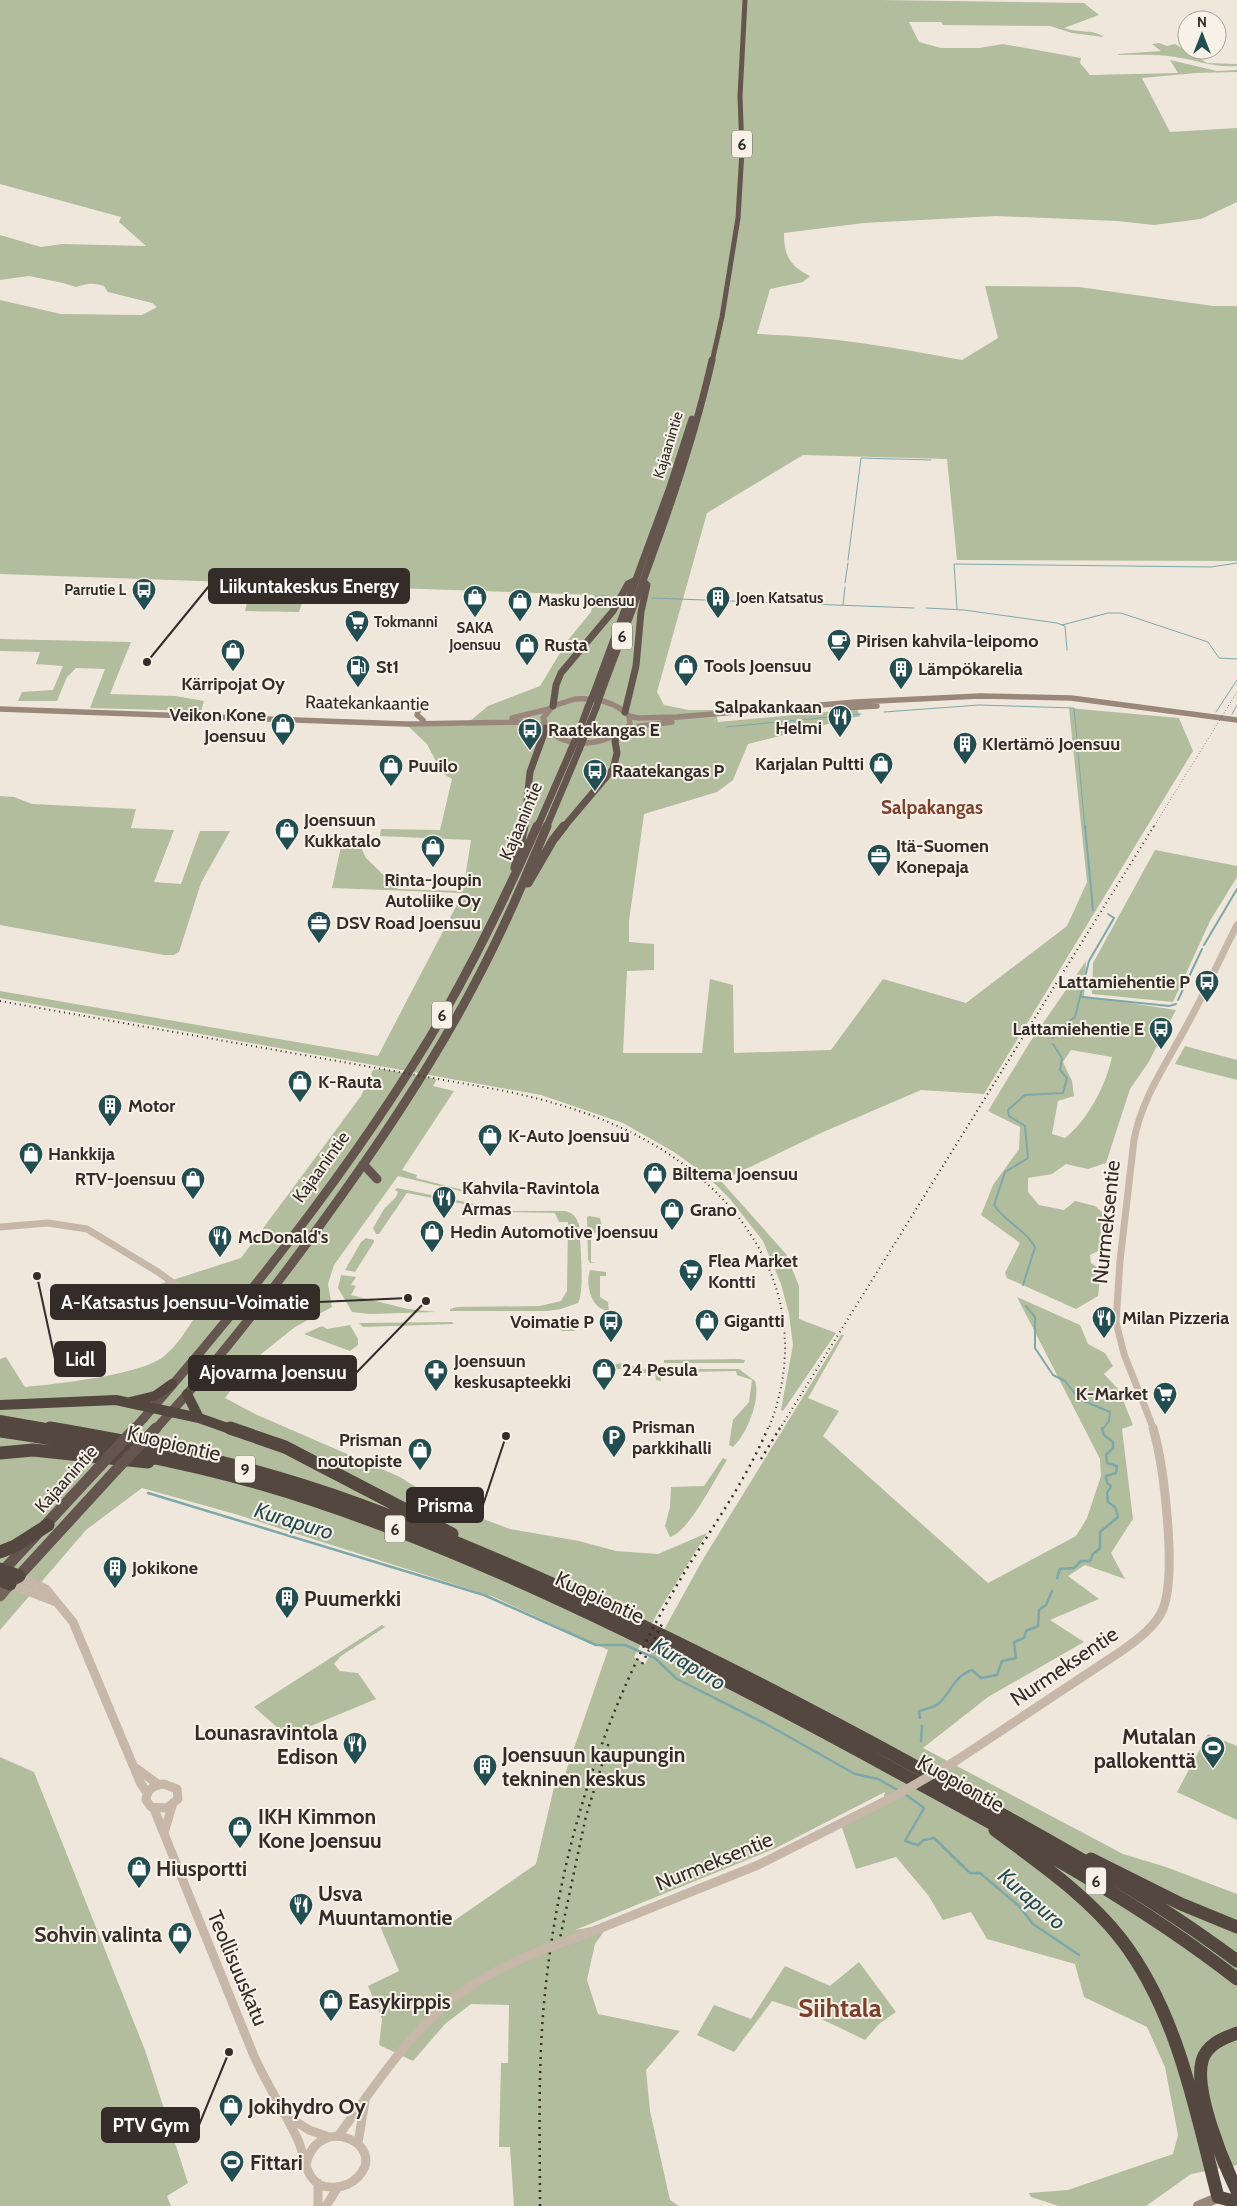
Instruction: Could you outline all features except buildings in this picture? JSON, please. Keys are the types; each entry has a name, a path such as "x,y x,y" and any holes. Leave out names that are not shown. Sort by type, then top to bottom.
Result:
{"highway":[{"name":"Kajaanintie","path":"5,1576 116,1470 162,1422 188,1394 252,1316 363,1164 418,1081 492,952 511,897 575,750 640,579 676,492 699,418 734,254 742,151 740,96 745,0"},
{"path":"551,707 561,673 613,611 628,584 640,579 646,585 641,612 636,666 627,714"},
{"name":"6","path":"511,897 526,824 530,772 546,727"},
{"path":"511,897 522,896 536,867 554,840 613,769 617,753 615,741 621,734"},
{"name":"Kajaanintie","path":"5,1576 223,1325 329,1188 397,1090 511,897"},
{"path":"363,1164 376,1179"},
{"path":"129,1403 154,1396 172,1384"},
{"path":"188,1394 199,1418"},
{"path":"0,1405 91,1401 129,1403 152,1409 172,1411"},
{"name":"6","path":"172,1411 199,1418 285,1447 466,1541 480,1553"},
{"name":"Kuopiontie","path":"0,1420 132,1442 273,1476 377,1510 608,1609 807,1707 1071,1853 1191,1926 1237,1962"},
{"name":"Kuopiontie","path":"0,1431 127,1451 293,1493 371,1520 551,1596 786,1710 1086,1875 1202,1950 1237,1979"},
{"name":"6","path":"0,1453 33,1450 77,1454 139,1461 233,1477"},
{"name":"6","path":"0,1552 14,1546 48,1525"},
{"path":"946,1798 985,1822 1066,1883 1103,1919 1142,1969 1158,1997 1233,2199"},
{"path":"1071,1853 1098,1861 1181,1904 1237,1927"},
{"path":"1233,2199 1200,2074 1202,2061 1208,2050 1216,2042 1237,2033"}],"main road":[{"path":"627,714 638,718 677,717 856,702 980,696 1071,698 1237,720"},
{"name":"Raatekankaantie","path":"184,715 198,713 423,720 515,718 568,700 594,699 609,702 627,714"},
{"name":"Raatekankaantie","path":"0,709 406,724 529,722 546,727 560,738 577,742 600,742 640,726 664,723 913,703 1020,701 1123,704"},
{"path":"546,727 543,718 551,707"},
{"path":"419,708 417,715 423,720"},
{"path":"621,734 630,724 627,714"},
{"name":"Kajaanintie","path":"0,1596 5,1576"},
{"path":"1198,2206 1233,2199"}],"street":[{"name":"Nurmeksentie","path":"334,2136 366,2100 417,2032 444,2007 485,1977 537,1952 758,1865 841,1826 956,1760 1123,1650 1148,1629 1162,1610 1168,1583 1168,1549 1160,1459 1154,1429 1138,1394 1117,1327 1123,1224 1134,1135 1145,1100 1186,1027 1237,925"},
{"path":"0,1227 48,1223 87,1229 158,1272 211,1310 223,1325"},
{"path":"180,1288 234,1311"},
{"path":"195,1299 252,1316"},
{"path":"5,1576 56,1602 74,1622 136,1768 140,1782 147,1793 147,1803 154,1809 163,1810 172,1806 179,1798 177,1789 169,1784 159,1784 136,1768"},
{"path":"147,1793 159,1784"},
{"path":"164,1834 172,1806"},
{"name":"Teollisuuskatu","path":"154,1809 267,2084 299,2142 306,2164"},
{"name":"Nurmeksentie","path":"358,2143 366,2100"},
{"name":"Teollisuuskatu","path":"284,2114 309,2130 334,2136"},
{"path":"334,2136 358,2143 364,2154 365,2164 353,2181 338,2187 318,2183 308,2173 306,2164 309,2151 315,2144 334,2136"},
{"path":"318,2183 318,2206"},
{"path":"326,2206 338,2187"}],"green space":[{"path":"0,0 882,0 1084,3 1099,15 1064,28 1096,33 1104,37 1072,33 1050,26 943,25 941,22 909,22 919,42 941,48 979,48 1003,44 1081,58 1080,63 1090,75 1178,73 1170,60 1217,71 1237,70 1237,72 1196,73 1142,78 1170,132 1237,128 1237,202 1201,219 1154,225 1117,221 996,216 864,223 784,233 785,248 793,264 810,276 803,282 770,289 757,334 809,337 860,343 962,360 998,338 985,286 1079,287 1213,306 1237,306 1237,561 957,560 947,459 803,455 707,513 657,692 664,705 689,710 715,710 718,722 857,709 860,716 748,744 733,780 717,792 644,814 629,921 629,942 654,944 654,970 627,971 623,1053 702,1053 710,979 733,985 734,1053 831,1050 883,979 966,1003 1067,926 1087,882 1069,708 1179,718 1193,751 984,1094 921,1090 821,1133 721,1181 786,1254 799,1286 799,1319 836,1333 783,1411 781,1410 793,1345 789,1314 781,1284 763,1241 730,1199 707,1176 674,1152 623,1123 541,1095 0,998 0,991 378,1056 463,893 332,888 343,837 356,837 366,858 398,889 463,891 471,840 380,836 381,829 440,830 452,779 442,773 427,744 408,726 464,726 488,706 540,686 568,640 591,612 595,595 308,585 299,612 245,611 247,603 277,604 284,584 0,574 0,300 61,314 142,315 157,307 152,303 108,292 104,286 96,284 76,287 29,276 0,280 0,235 41,247 62,244 146,246 119,222 121,217 0,184"},
{"path":"1159,43 1167,46 1175,44 1177,45 1177,57 1118,54 1161,51 1152,44"},
{"path":"1192,60 1202,60 1207,63 1237,64 1237,66 1229,66 1213,65"},
{"path":"0,639 131,642 110,694 175,696 204,701 201,711 90,708 105,669 76,668 67,677 57,701 18,701 22,692 53,690 63,666 36,664 40,652 0,651"},
{"path":"0,796 14,797 32,804 136,809 131,828 174,830 154,882 181,884 200,831 230,831 201,883 179,952 174,955 164,955 0,925"},
{"path":"1155,850 1237,866 1237,877 1210,921 1173,1002 1092,994 1093,963"},
{"path":"1086,961 1084,996 1176,1010 1148,1063 1130,1089 1106,1163 1088,1169 1066,1164 1052,1174 1028,1178 1028,1192 1039,1205 1064,1210 1075,1201 1095,1206 1102,1212 1100,1250 1090,1255 1091,1263 1101,1270 1098,1296 1076,1309 1007,1278 1005,1273 1020,1243 981,1215 993,1185 1019,1149 1020,1127 988,1111 1030,1042","holes":["1071,1050 1112,1057 1101,1090 1081,1122 1065,1138 1052,1134 1058,1101 1074,1096 1072,1081 1063,1062"]},
{"path":"1185,1046 1237,1060 1237,1080 1175,1064"},
{"path":"382,1069 437,1079 433,1086 454,1091 402,1170 417,1175 416,1178 471,1192 468,1193 398,1176 334,1265 328,1284 332,1307 295,1327 255,1359 225,1398 255,1414 400,1477 441,1503 510,1529 579,1541 616,1551 658,1554 707,1533 657,1614 634,1657 645,1664 702,1561 841,1335 844,1335 808,1398 839,1411 823,1436 988,1583 1076,1536 1087,1518 1101,1476 1100,1459 1017,1297 1080,1325 1088,1344 1105,1353 1113,1366 1104,1374 1119,1390 1133,1425 1122,1429 1133,1519 1111,1553 1125,1579 1085,1565 1068,1576 1099,1599 1050,1620 1084,1642 988,1697 923,1748 1123,1854 1166,1867 1237,1894 1237,2165 1191,2174 1146,2206 1059,2206 1031,2197 1029,2193 1068,2190 1173,2154 1178,2135 1165,2067 1147,2027 1084,1997 1075,1964 987,1939 971,1912 943,1920 928,1895 896,1857 856,1869 841,1825 882,1804 885,1792 776,1848 575,1930 609,1924 595,1944 587,1980 598,2014 680,2031 646,2070 650,2111 670,2200 679,2206 514,2206 510,2147 499,2147 501,2063 508,2063 509,2005 471,2004 445,2024 413,2061 379,2045 382,2019 368,1986 399,1971 380,1926 448,1925 536,1864 555,1783 564,1777 608,1650 494,1597 235,1514 142,1488 86,1530 0,1630 0,1359 6,1357 25,1387 117,1374 136,1369 163,1357 178,1342 198,1312 151,1287 241,1258 361,1096 373,1070"},
{"path":"397,1188 480,1205 478,1210 472,1209 474,1206 407,1193 379,1234 376,1234 373,1228 384,1209 396,1197 398,1192 395,1190"},
{"path":"565,1211 575,1217 579,1225 582,1266 578,1303 561,1309 547,1311 450,1311 450,1309 457,1307 540,1306 561,1301 567,1291 568,1222 559,1222 555,1213 503,1212"},
{"path":"587,1217 600,1218 602,1226 597,1233 591,1233 591,1262 596,1262 590,1263 588,1259"},
{"path":"366,1238 374,1240 374,1242 355,1272 345,1270 361,1242"},
{"path":"590,1270 606,1272 606,1276 600,1276 600,1297 608,1302 609,1311 603,1310 598,1306 591,1295 588,1282"},
{"path":"341,1275 356,1277 351,1285 356,1286 351,1295 408,1309 436,1312 370,1314 352,1312 338,1288"},
{"path":"512,1321 553,1321 576,1331 562,1331 548,1324 524,1325 524,1322"},
{"path":"452,1322 454,1324 363,1327 359,1323"},
{"path":"350,1325 358,1339 358,1345 350,1351 304,1334 322,1326 327,1329"},
{"path":"664,1360 745,1360 744,1363 664,1363"},
{"path":"621,1363 643,1369 660,1370 661,1381 656,1380 655,1373 636,1373 634,1369 598,1369"},
{"path":"684,1369 739,1369 755,1381 756,1397 748,1425 733,1447 729,1445 733,1420 749,1402 752,1380 737,1375 736,1371 683,1372 680,1375"},
{"path":"723,1458 727,1460 694,1515 678,1533 670,1537 665,1526 670,1507 671,1487 704,1486"},
{"path":"382,1625 385,1627 341,1656 334,1664 340,1671 358,1673 376,1699 287,1736 254,1707"},
{"name":"Mutalan pallokenttä","path":"1208,1734 1237,1746 1237,1820 1177,1792"},
{"path":"0,1757 34,1772 145,2050 188,2183 167,2196 171,2206 0,2206"},
{"path":"859,1962 896,2012 879,2024 865,2040 809,2013 772,2001 734,2052 697,2035 714,2005 751,2019 785,1966 830,1986"}],"waterway":[{"path":"848,560 861,458 931,460"},
{"path":"845,583 848,563"},
{"path":"957,609 954,564 1211,567 1237,563"},
{"path":"843,605 845,587"},
{"path":"594,596 607,596"},
{"path":"652,598 914,608"},
{"path":"926,608 964,610 1062,625"},
{"path":"1062,625 1108,613 1121,613 1208,642 1219,658 1237,659"},
{"path":"1062,625 1065,626 1067,650"},
{"path":"1216,712 1237,680"},
{"path":"884,712 979,705 1074,708 1085,828"},
{"path":"1232,714 1237,705"},
{"path":"726,727 861,714"},
{"path":"1085,826 1093,910"},
{"path":"1204,945 1237,889"},
{"name":"Kurapuro","path":"1053,1038 1053,1034 1075,1017 1089,961 1114,918 1108,914"},
{"path":"1178,1000 1202,949"},
{"path":"1082,997 1169,1006 1176,1004"},
{"path":"1023,1285 1035,1247 1026,1235 994,1205 1005,1172 1028,1158 1025,1126 1009,1116 1008,1110 1025,1095 1063,1093 1067,1078 1060,1070 1062,1058 1053,1044"},
{"name":"Kurapuro","path":"1026,1306 1035,1317 1035,1348 1053,1375 1065,1381 1079,1399 1110,1412 1109,1421 1102,1429"},
{"name":"Kurapuro","path":"1057,1578 1060,1569 1074,1568 1081,1561 1090,1561 1093,1554 1100,1548 1100,1532 1118,1517 1115,1507 1108,1502 1107,1493 1111,1486 1107,1483 1106,1476 1116,1473 1117,1466 1107,1463 1106,1455 1113,1448 1113,1442 1104,1435 1102,1429"},
{"name":"Kurapuro","path":"148,1493 484,1595 596,1645 625,1645 655,1658 677,1679 768,1725 855,1774 878,1779 899,1791"},
{"name":"Kurapuro","path":"920,1718 919,1711 938,1704 961,1676 972,1670 981,1678 997,1675 1002,1661 1016,1658 1014,1642 1024,1638 1026,1631 1038,1626 1039,1610 1046,1605 1052,1591"},
{"path":"921,1741 922,1726"},
{"name":"Kurapuro","path":"905,1794 924,1808 905,1841 918,1845 924,1840 934,1838 970,1873 980,1873 1019,1906 1033,1924 1079,1955"}],"railway":[{"path":"1153,828 1237,692"},
{"path":"779,1430 1154,826"},
{"path":"0,1001 500,1090 564,1106 626,1130 668,1154 705,1182 737,1215 761,1252 777,1293 785,1336 782,1382 768,1430"},
{"path":"540,2206 540,2062 543,2015 555,1922 574,1831 603,1742 645,1643 666,1604 744,1477 768,1428"},
{"path":"761,1459 780,1428"},
{"path":"642,1664 663,1622"},
{"path":"559,1943 586,1816 609,1742"}],"place":[{"name":"Parrutie L","path":"144,611"},
{"name":"SAKA Joensuu","path":"475,618"},
{"name":"Joen Katsatus","path":"718,619"},
{"name":"Masku Joensuu","path":"520,622"},
{"name":"Tokmanni","path":"357,643"},
{"name":"Liikuntakeskus Energy","path":"147,662"},
{"name":"Pirisen kahvila-leipomo","path":"839,662"},
{"name":"Rusta","path":"527,666"},
{"name":"Kärripojat Oy","path":"233,672"},
{"name":"Tools Joensuu","path":"686,687"},
{"name":"St1","path":"358,688"},
{"name":"Lämpökarelia","path":"901,690"},
{"name":"Salpakankaan Helmi","path":"840,738"},
{"name":"Veikon Kone Joensuu","path":"283,746"},
{"name":"Raatekangas E","path":"530,751"},
{"name":"KIertämö Joensuu","path":"965,765"},
{"name":"Karjalan Pultti","path":"881,785"},
{"name":"Puuilo","path":"391,787"},
{"name":"Raatekangas P","path":"595,792"},
{"name":"Joensuun Kukkatalo","path":"287,851"},
{"name":"Rinta-Joupin Autoliike Oy","path":"433,868"},
{"name":"Itä-Suomen Konepaja","path":"879,877"},
{"name":"DSV Road Joensuu","path":"319,944"},
{"name":"Lattamiehentie P","path":"1207,1003"},
{"name":"Lattamiehentie E","path":"1161,1050"},
{"name":"K-Rauta","path":"300,1103"},
{"name":"Motor","path":"110,1127"},
{"name":"K-Auto Joensuu","path":"490,1157"},
{"name":"Hankkija","path":"31,1175"},
{"name":"Biltema Joensuu","path":"655,1195"},
{"name":"RTV-Joensuu","path":"193,1200"},
{"name":"Kahvila-Ravintola Armas","path":"444,1219"},
{"name":"Grano","path":"672,1231"},
{"name":"Hedin Automotive Joensuu","path":"432,1253"},
{"name":"McDonald's","path":"220,1258"},
{"name":"Lidl","path":"37,1276"},
{"name":"Flea Market Kontti","path":"691,1292"},
{"name":"A-Katsastus Joensuu-Voimatie","path":"408,1298"},
{"name":"Ajovarma Joensuu","path":"426,1301"},
{"name":"Milan Pizzeria","path":"1104,1339"},
{"name":"Gigantti","path":"707,1342"},
{"name":"Voimatie P","path":"611,1343"},
{"name":"24 Pesula","path":"604,1391"},
{"name":"Joensuun keskusapteekki","path":"436,1392"},
{"name":"K-Market","path":"1165,1415"},
{"name":"Prisma","path":"506,1436"},
{"name":"Prisman parkkihalli","path":"614,1458"},
{"name":"Prisman noutopiste","path":"420,1471"},
{"name":"Jokikone","path":"115,1589"},
{"name":"Puumerkki","path":"287,1619"},
{"name":"Lounasravintola Edison","path":"355,1765"},
{"name":"Mutalan pallokenttä","path":"1213,1769"},
{"name":"Joensuun kaupungin tekninen keskus","path":"485,1787"},
{"name":"IKH Kimmon Kone Joensuu","path":"240,1849"},
{"name":"Hiusportti","path":"139,1889"},
{"name":"Usva Muuntamontie","path":"301,1926"},
{"name":"Sohvin valinta","path":"180,1955"},
{"name":"Easykirppis","path":"331,2022"},
{"name":"PTV Gym","path":"229,2052"},
{"name":"Jokihydro Oy","path":"231,2127"},
{"name":"Fittari","path":"232,2183"}],"district":[{"name":"Salpakangas","path":"932,807"},
{"name":"Siihtala","path":"840,2008"}]}
